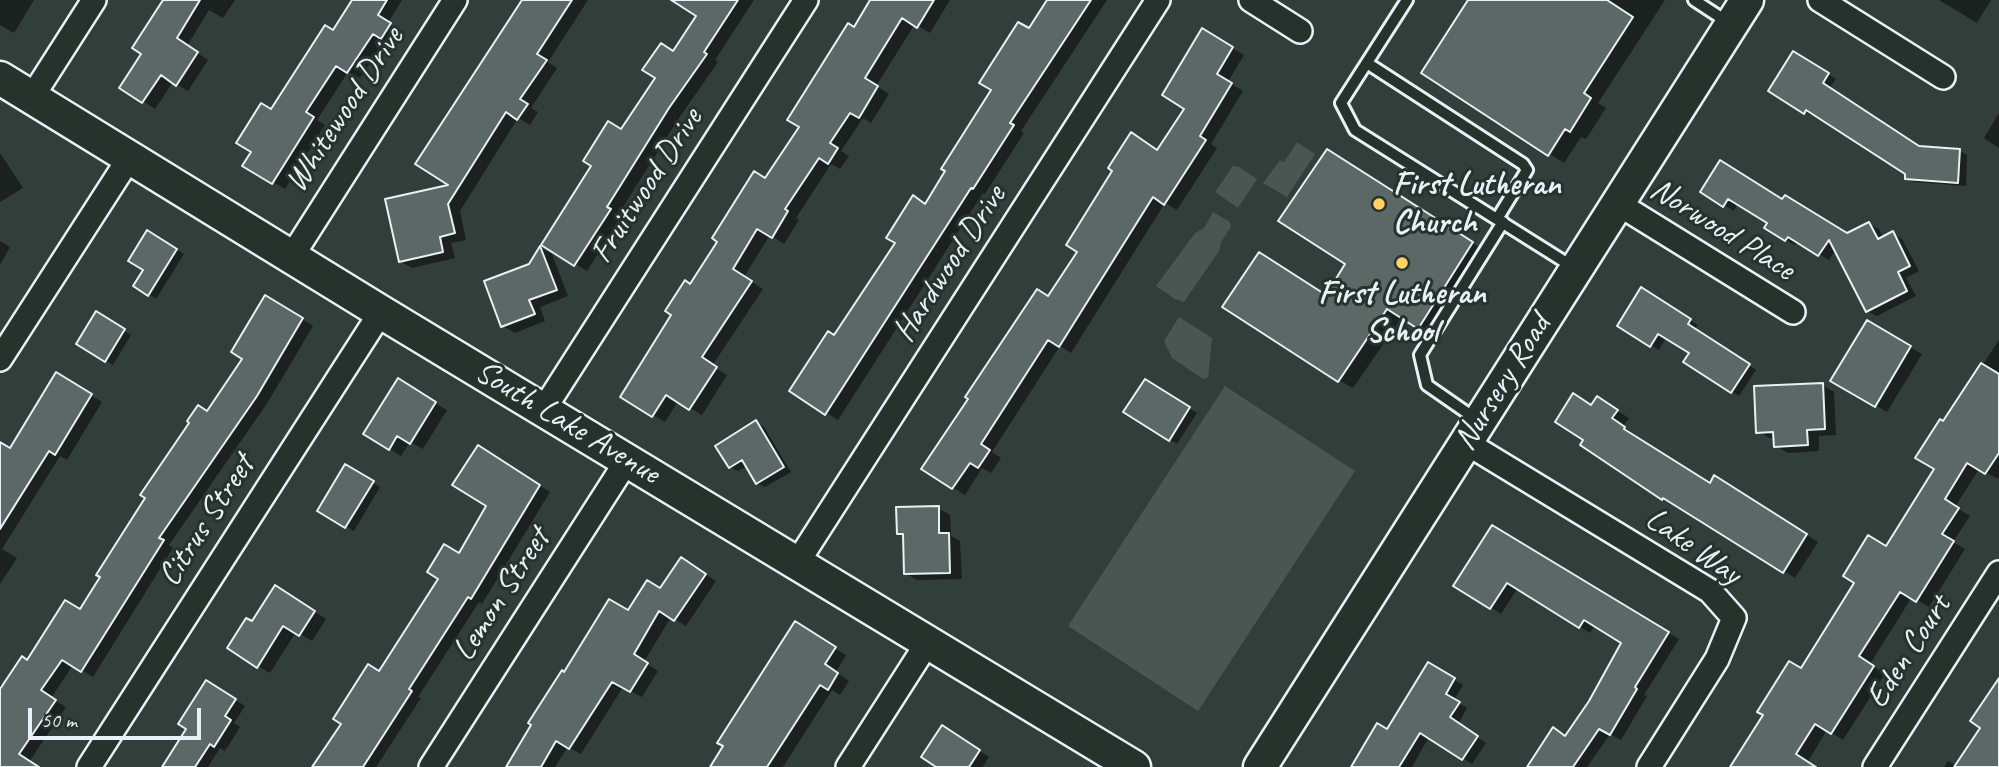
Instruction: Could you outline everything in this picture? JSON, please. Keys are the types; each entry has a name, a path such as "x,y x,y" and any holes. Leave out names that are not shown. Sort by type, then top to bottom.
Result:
{"street":[{"path":"32,97 94,0"},
{"name":"Whitewood Drive","path":"292,256 455,0"},
{"name":"Fruitwood Drive","path":"544,409 806,0"},
{"name":"Hardwood Drive","path":"797,563 1158,0"},
{"path":"1251,0 1300,31"},
{"path":"1820,0 1943,77"},
{"name":"Nursery Road","path":"1259,767 1740,12"},
{"name":"South Lake Avenue","path":"0,78 381,312 1134,767"},
{"path":"0,359 130,157"},
{"name":"Norwood Place","path":"1617,203 1793,312"},
{"name":"Citrus Street","path":"89,767 381,312"},
{"name":"Lake Way","path":"1472,431 1710,591 1734,618 1717,659 1649,767"},
{"name":"Lemon Street","path":"432,767 628,459"},
{"name":"Eden Court","path":"1875,767 1999,573"},
{"path":"848,767 928,642"}],"lane":[{"path":"1407,0 1341,103 1355,130 1576,268"},
{"path":"1694,0 1740,12"},
{"path":"1367,63 1523,164 1527,170 1500,221 1420,355 1427,385 1472,431"}],"shaded area":[{"path":"1297,142 1315,154 1287,197 1263,183 1280,160 1284,162"},
{"path":"1233,166 1257,179 1238,208 1215,192"},
{"path":"1213,212 1230,222 1231,227 1221,242 1219,251 1184,302 1175,299 1156,286 1195,233 1204,228"},
{"path":"1179,317 1212,338 1208,378 1203,379 1172,358 1164,341"},
{"path":"1225,386 1355,471 1198,711 1068,626"}],"building":[{"path":"163,0 200,0 177,38 198,52 176,86 161,75 142,103 119,88 141,54 132,48"},
{"path":"352,0 387,0 378,15 391,23 381,39 373,34 347,73 336,66 306,112 314,117 272,184 242,166 251,152 236,143 261,103 271,109 325,25 333,30"},
{"path":"522,0 572,0 537,54 547,60 520,99 528,104 517,120 506,112 448,204 455,233 440,237 443,252 399,262 385,199 448,185 415,164"},
{"path":"671,0 738,0 704,52 707,54 669,108 607,207 611,209 574,266 541,245 591,166 583,161 608,121 621,129 655,78 642,70 661,43 673,51 696,16"},
{"path":"870,0 934,0 917,28 902,18 865,78 878,86 859,118 850,113 830,143 838,148 828,164 819,158 785,209 788,211 772,238 757,229 733,269 752,281 702,357 717,367 689,410 666,395 652,417 620,397 671,315 665,311 685,280 690,284 717,242 712,238 754,171 765,178 799,127 787,120 848,23 854,27"},
{"path":"1047,0 1091,0 1010,123 1014,125 973,189 971,188 825,415 789,391 828,331 834,335 895,243 886,238 913,195 925,204 945,171 941,169 991,90 979,83 1018,22 1029,28"},
{"path":"1468,0 1607,0 1633,17 1584,93 1591,98 1570,132 1565,129 1548,156 1421,73"},
{"path":"1202,28 1233,47 1217,74 1232,83 1200,136 1206,140 1164,205 1153,197 1059,347 1048,340 981,444 990,450 978,468 970,463 952,489 921,469 1037,289 1048,296 1077,252 1066,245 1112,171 1108,168 1131,132 1157,150 1184,109 1162,95"},
{"path":"1793,51 1829,73 1823,83 1919,146 1960,149 1958,183 1905,179 1905,174 1806,110 1804,114 1768,91"},
{"path":"1327,149 1473,242 1418,329 1387,309 1338,382 1222,307 1259,252 1326,295 1345,264 1278,221"},
{"path":"1720,160 1782,199 1785,195 1847,233 1869,222 1878,239 1893,231 1910,266 1898,272 1907,291 1866,312 1829,240 1818,256 1788,237 1785,241 1764,228 1767,223 1728,199 1723,207 1700,192"},
{"path":"147,230 177,249 148,296 133,286 143,270 128,261"},
{"path":"540,246 557,290 529,300 535,314 501,327 484,281 529,264"},
{"path":"1641,287 1691,319 1688,324 1750,364 1731,393 1683,362 1689,353 1658,334 1650,347 1617,326"},
{"path":"265,295 303,318 257,396 159,538 164,540 81,672 62,660 41,690 56,700 19,754 39,767 0,767 0,689 22,656 27,660 65,600 80,609 100,577 96,575 145,498 140,495 189,423 187,421 198,405 207,411 242,359 231,352"},
{"path":"96,311 125,329 105,362 76,344"},
{"path":"1867,320 1911,346 1875,407 1830,381"},
{"path":"1981,363 1999,374 1999,453 1985,474 1967,463 1945,499 1959,508 1942,534 1954,541 1916,602 1900,592 1859,656 1874,666 1831,734 1815,724 1796,754 1816,767 1730,767 1763,715 1757,712 1789,661 1801,668 1854,583 1843,576 1868,535 1886,546 1934,469 1915,458"},
{"path":"56,372 92,394 55,455 49,451 0,529 0,442 10,448"},
{"path":"398,378 436,402 410,444 397,436 389,450 363,434"},
{"path":"1145,379 1190,407 1169,441 1123,412"},
{"path":"1823,383 1825,429 1807,430 1808,445 1774,447 1773,432 1756,433 1754,386"},
{"path":"1573,393 1591,405 1597,396 1618,410 1612,418 1625,427 1624,429 1710,483 1714,475 1807,534 1783,573 1663,498 1662,500 1580,445 1583,440 1555,422"},
{"path":"756,420 784,467 756,484 742,460 729,468 715,446"},
{"path":"478,445 540,485 471,599 468,597 409,689 412,691 363,767 312,767 341,724 333,719 368,664 379,671 438,579 427,572 444,544 459,553 486,506 452,485"},
{"path":"345,464 374,481 345,528 317,511"},
{"path":"939,506 939,533 949,533 950,573 904,574 903,534 897,534 896,507"},
{"path":"1492,525 1669,632 1635,687 1637,689 1610,735 1599,729 1573,767 1527,767 1553,727 1565,736 1589,701 1621,643 1584,620 1579,628 1507,583 1490,609 1453,586"},
{"path":"681,557 706,574 674,621 659,611 634,654 648,663 630,692 612,682 569,749 556,741 541,767 506,767 531,725 528,723 562,670 564,672 609,599 628,610 647,580 660,588"},
{"path":"275,585 315,611 299,636 283,626 257,668 227,648 246,618 252,621"},
{"path":"795,621 836,647 825,664 838,673 828,690 820,685 767,767 710,767 723,746 717,743"},
{"path":"1428,662 1455,678 1446,694 1460,702 1450,717 1478,736 1462,760 1420,733 1399,767 1351,767 1377,723 1387,729"},
{"path":"1999,678 1999,767 1954,767 1980,728 1970,721"},
{"path":"206,680 236,699 225,716 231,720 214,747 210,744 195,767 162,767 186,729 178,724"},
{"path":"942,725 980,750 969,767 936,767 921,757"}],"place":[{"name":"First Lutheran Church","path":"1379,204"},
{"name":"First Lutheran School","path":"1402,263"}]}
